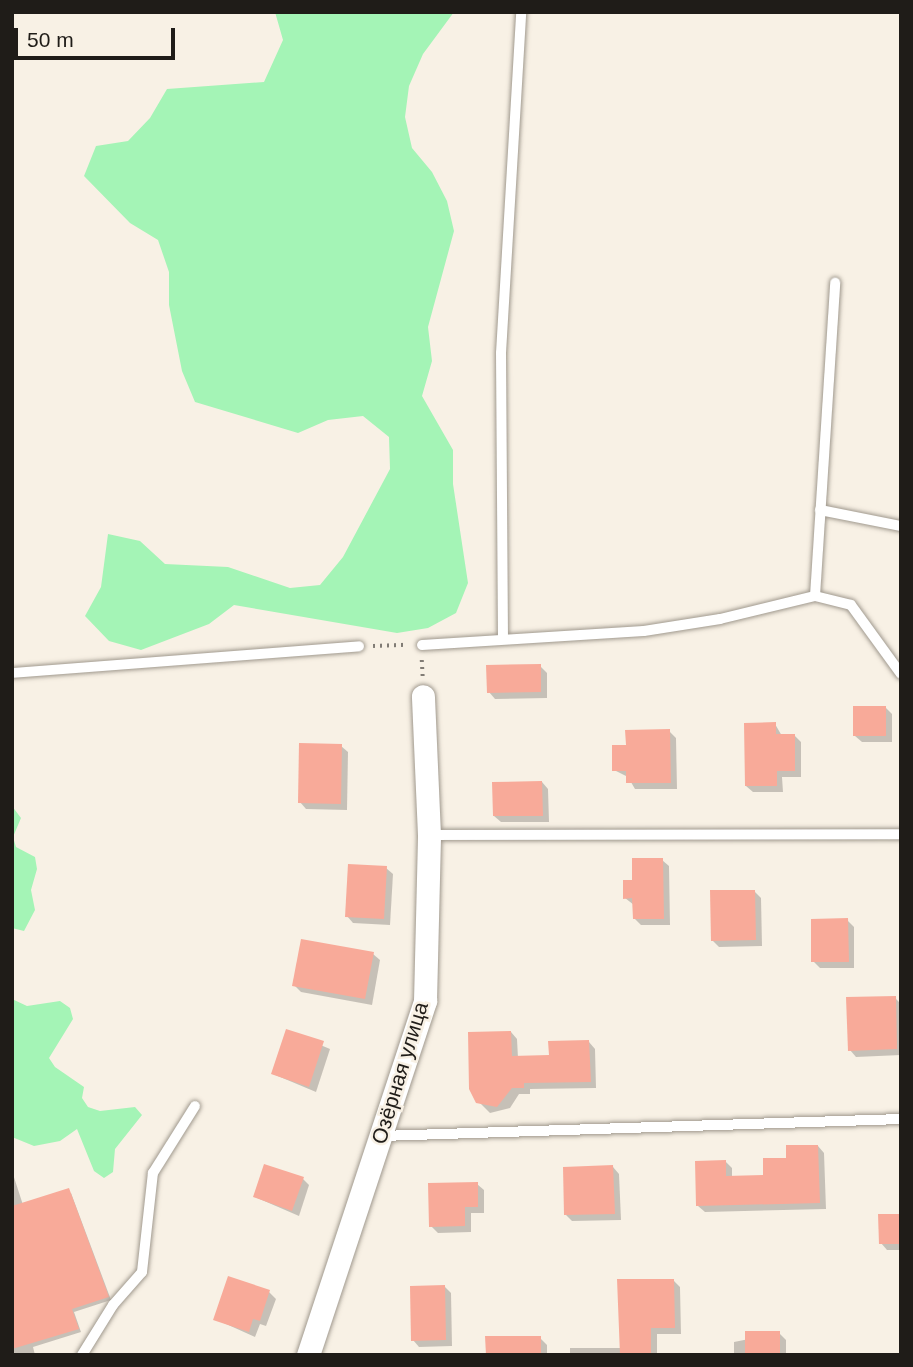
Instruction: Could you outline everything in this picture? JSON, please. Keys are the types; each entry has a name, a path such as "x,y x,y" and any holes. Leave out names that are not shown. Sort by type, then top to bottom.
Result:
{"street":[{"name":"Озёрная улица","path":"308,1355 425,1000 429,835 423,696"}],"lane":[{"path":"503,639 501,353 522,12"},
{"path":"815,596 835,283"},
{"path":"820,510 901,526"},
{"path":"422,645 644,631 720,620 815,596 850,605 901,674"},
{"path":"12,673 359,646"},
{"path":"429,835 901,834"},
{"path":"82,1355 113,1305 142,1272 153,1174 195,1106"},
{"path":"381,1136 901,1119"}],"path":[{"path":"359,646 422,645 423,696"}],"green space":[{"path":"275,12 454,12 423,54 409,86 405,117 412,148 432,172 447,201 454,231 428,327 432,361 422,396 453,450 453,484 468,583 456,613 428,628 397,633 234,605 209,624 141,650 109,641 85,616 101,587 108,534 140,541 165,564 228,567 290,588 320,585 343,557 390,469 389,437 363,416 328,420 298,433 195,402 182,371 169,305 169,272 158,240 130,223 84,176 96,146 128,141 150,118 167,89 264,82 283,40"},
{"path":"12,806 21,818 13,837 16,847 35,857 37,869 31,890 35,910 24,931 12,928"},
{"path":"12,999 27,1006 60,1001 70,1008 73,1019 49,1058 55,1067 84,1087 82,1098 88,1107 100,1111 135,1107 142,1115 115,1149 113,1172 104,1178 94,1171 77,1129 60,1141 34,1146 12,1137"}],"building":[{"path":"541,664 541,692 487,693 486,665"},
{"path":"853,706 886,706 886,736 853,736"},
{"path":"776,722 776,734 795,734 795,771 777,771 777,786 745,786 744,723"},
{"path":"670,729 671,783 626,783 626,771 612,771 612,745 626,745 625,730"},
{"path":"299,743 342,744 341,804 298,803"},
{"path":"542,781 543,816 493,816 492,782"},
{"path":"632,858 663,858 664,919 633,919 632,898 623,899 623,880 632,880"},
{"path":"348,864 387,866 384,919 345,917"},
{"path":"710,890 755,890 756,940 711,941"},
{"path":"848,918 849,962 811,962 811,919"},
{"path":"301,939 374,952 365,999 292,986"},
{"path":"896,996 897,1049 848,1051 846,997"},
{"path":"286,1029 324,1041 309,1087 271,1074"},
{"path":"511,1031 512,1056 549,1055 548,1041 589,1040 591,1082 524,1083 524,1088 512,1088 497,1107 476,1103 469,1089 468,1032"},
{"path":"786,1145 818,1145 820,1203 696,1206 695,1161 726,1160 726,1176 763,1175 763,1158 786,1158"},
{"path":"264,1164 304,1177 292,1211 253,1197"},
{"path":"613,1165 615,1214 564,1215 563,1167"},
{"path":"478,1182 478,1207 465,1207 465,1226 429,1227 428,1183"},
{"path":"69,1188 109,1297 72,1309 79,1329 12,1349 12,1206"},
{"path":"878,1214 901,1214 901,1244 879,1244"},
{"path":"228,1276 270,1290 260,1321 253,1319 249,1332 213,1320"},
{"path":"617,1279 674,1279 675,1328 651,1328 651,1355 620,1355"},
{"path":"445,1285 446,1340 411,1341 410,1286"},
{"path":"745,1331 780,1331 780,1355 745,1355"},
{"path":"485,1336 541,1336 541,1355 486,1355"}]}
